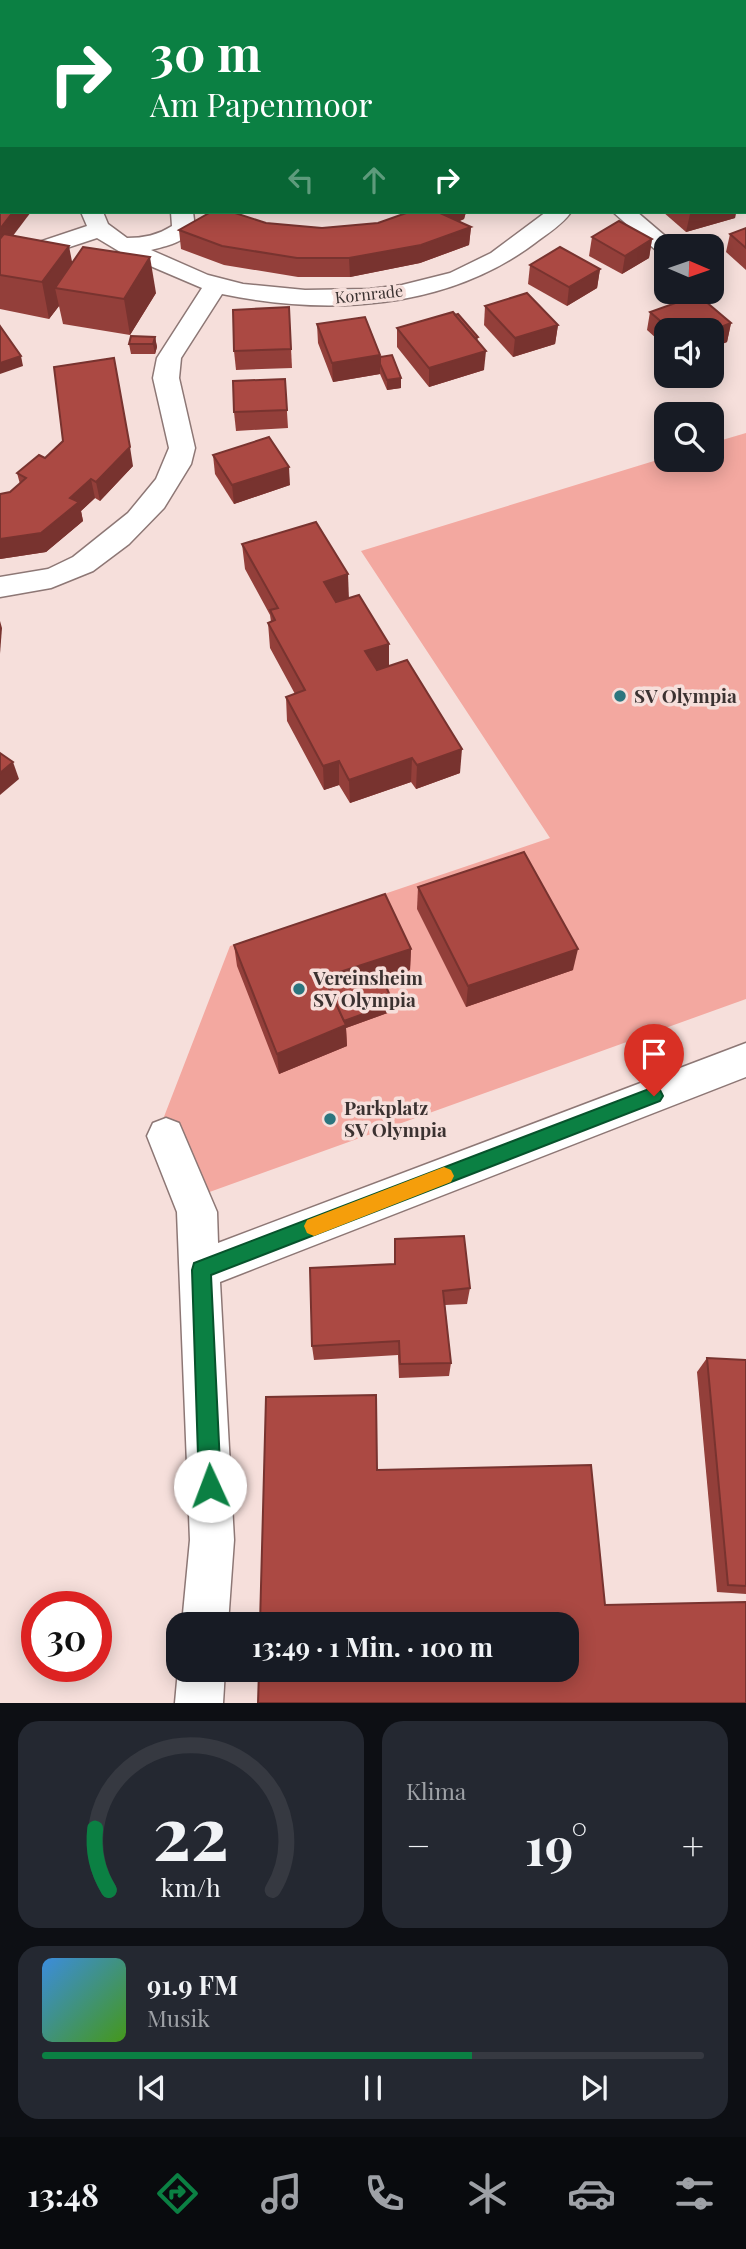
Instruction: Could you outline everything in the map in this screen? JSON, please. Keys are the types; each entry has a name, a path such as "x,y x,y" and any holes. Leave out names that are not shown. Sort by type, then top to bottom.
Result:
{"street":[{"path":"123,245 150,245 171,238 184,228 182,214"},
{"name":"Kornrade","path":"96,221 123,245 216,285 338,299 399,292 457,279 500,257 556,214"},
{"path":"626,214 654,237"},
{"path":"0,263 96,221"},
{"path":"0,587 35,583 70,572 115,541 163,490 181,457 182,448 166,378 169,358 216,285"},
{"path":"201,1270 746,1060"},
{"path":"166,1136 197,1212 212,1540 206,1612"},
{"path":"199,1703 201,1682"}],"shaded area":[{"path":"746,433 746,999 179,1203 155,1140 230,946 550,838 361,551 654,461 654,472 724,472 724,439"}],"building":[{"path":"0,214 11,214 0,229"},
{"path":"207,214 238,214 266,223 322,228 378,223 403,214 442,214 471,227 421,245 349,258 297,258 222,246 179,230"},
{"path":"619,221 652,239 625,256 592,237"},
{"path":"746,228 746,248 730,234"},
{"path":"4,234 69,246 42,282 0,275 0,239"},
{"path":"83,247 150,257 124,299 55,288"},
{"path":"560,247 600,269 569,287 530,265"},
{"path":"527,293 558,325 515,338 485,306"},
{"path":"673,304 709,304 731,323 724,326 724,318 657,318 650,312"},
{"path":"289,307 291,349 234,351 233,310"},
{"path":"453,312 486,351 429,368 397,328"},
{"path":"458,314 478,337 475,338 455,315"},
{"path":"365,317 380,355 332,363 317,324"},
{"path":"0,326 21,356 0,363"},
{"path":"131,336 155,337 153,344 129,344"},
{"path":"392,355 401,378 387,380 380,357"},
{"path":"114,358 130,447 96,482 91,479 70,498 79,502 41,533 0,539 0,494 10,492 26,478 17,473 39,455 45,458 63,441 54,367"},
{"path":"285,379 287,410 234,412 233,381"},
{"path":"269,437 289,467 232,485 213,455"},
{"path":"316,522 348,574 324,582 336,602 359,595 389,644 365,651 377,670 407,660 462,749 417,765 412,758 349,780 339,761 323,766 286,697 305,690 268,623 275,620 270,610 278,608 242,544"},
{"path":"0,753 13,762 0,773"},
{"name":"Vereinsheim SV Olympia","path":"524,852 578,949 468,986 418,887"},
{"name":"Vereinsheim SV Olympia","path":"385,894 411,949 324,977 346,1025 277,1054 234,945"},
{"path":"380,972 393,1003 344,1021 329,988"},
{"path":"464,1236 470,1288 443,1291 451,1363 400,1364 399,1341 312,1346 310,1268 395,1264 395,1239"},
{"path":"707,1358 746,1360 746,1586 728,1585"},
{"path":"376,1395 377,1470 591,1465 605,1605 746,1602 746,1703 258,1703 259,1682 579,1682 579,1612 260,1612 266,1397"}],"slow traffic":[{"path":"314,1226 444,1176"}],"place":[{"name":"SV Olympia","path":"620,696"},
{"name":"Vereinsheim SV Olympia","path":"299,989"},
{"name":"Parkplatz SV Olympia","path":"330,1119"}],"route":[{"path":"210,1486 201,1270 654,1096"}]}
